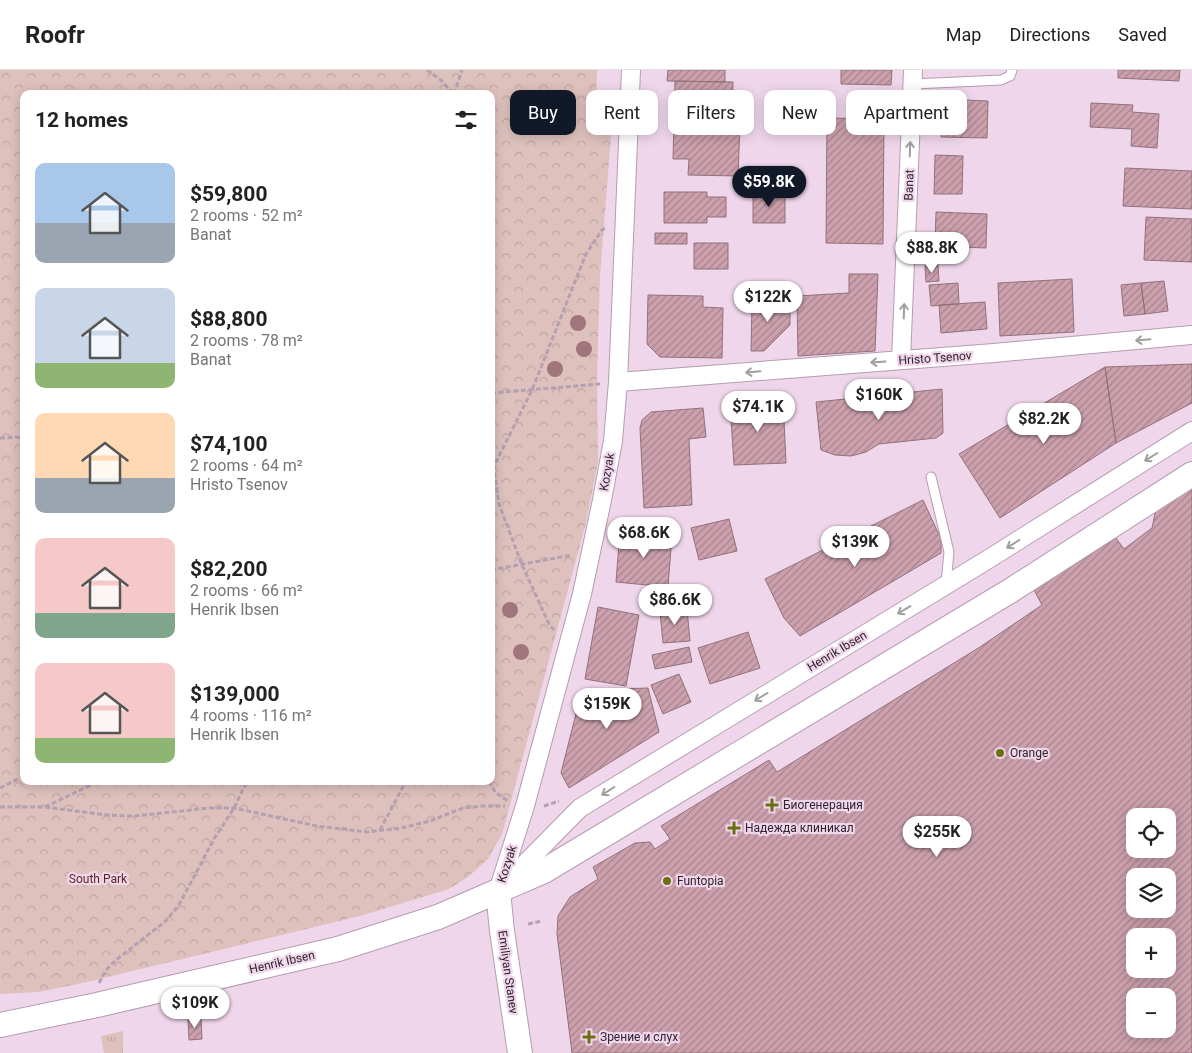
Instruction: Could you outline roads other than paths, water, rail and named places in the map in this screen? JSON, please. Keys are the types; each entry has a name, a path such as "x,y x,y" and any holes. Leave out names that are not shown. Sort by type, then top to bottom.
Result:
{"main road":[{"name":"Henrik Ibsen","path":"0,1024 97,1005 338,949 438,917 544,872 1010,591 1192,474"},
{"name":"Emiliyan Stanev","path":"498,891 520,1053"}],"street":[{"name":"Kozyak","path":"498,891 525,806 582,594 613,441 618,382 631,70"},
{"name":"Banat","path":"902,360 913,77"},
{"name":"Hristo Tsenov","path":"618,382 1192,336"},
{"name":"Henrik Ibsen","path":"498,891 580,808 1192,431"}],"lane":[{"path":"913,77 1000,80 1010,76 1012,70"},
{"path":"932,477 949,552 946,584"}],"place":[{"name":"Orange","path":"1000,753"},
{"name":"Биогенерация","path":"772,805"},
{"name":"Надежда клиникал","path":"734,828"},
{"name":"Funtopia","path":"667,881"},
{"name":"Зрение и слух","path":"589,1037"}],"park label":[{"name":"South Park","path":"98,879"}]}
